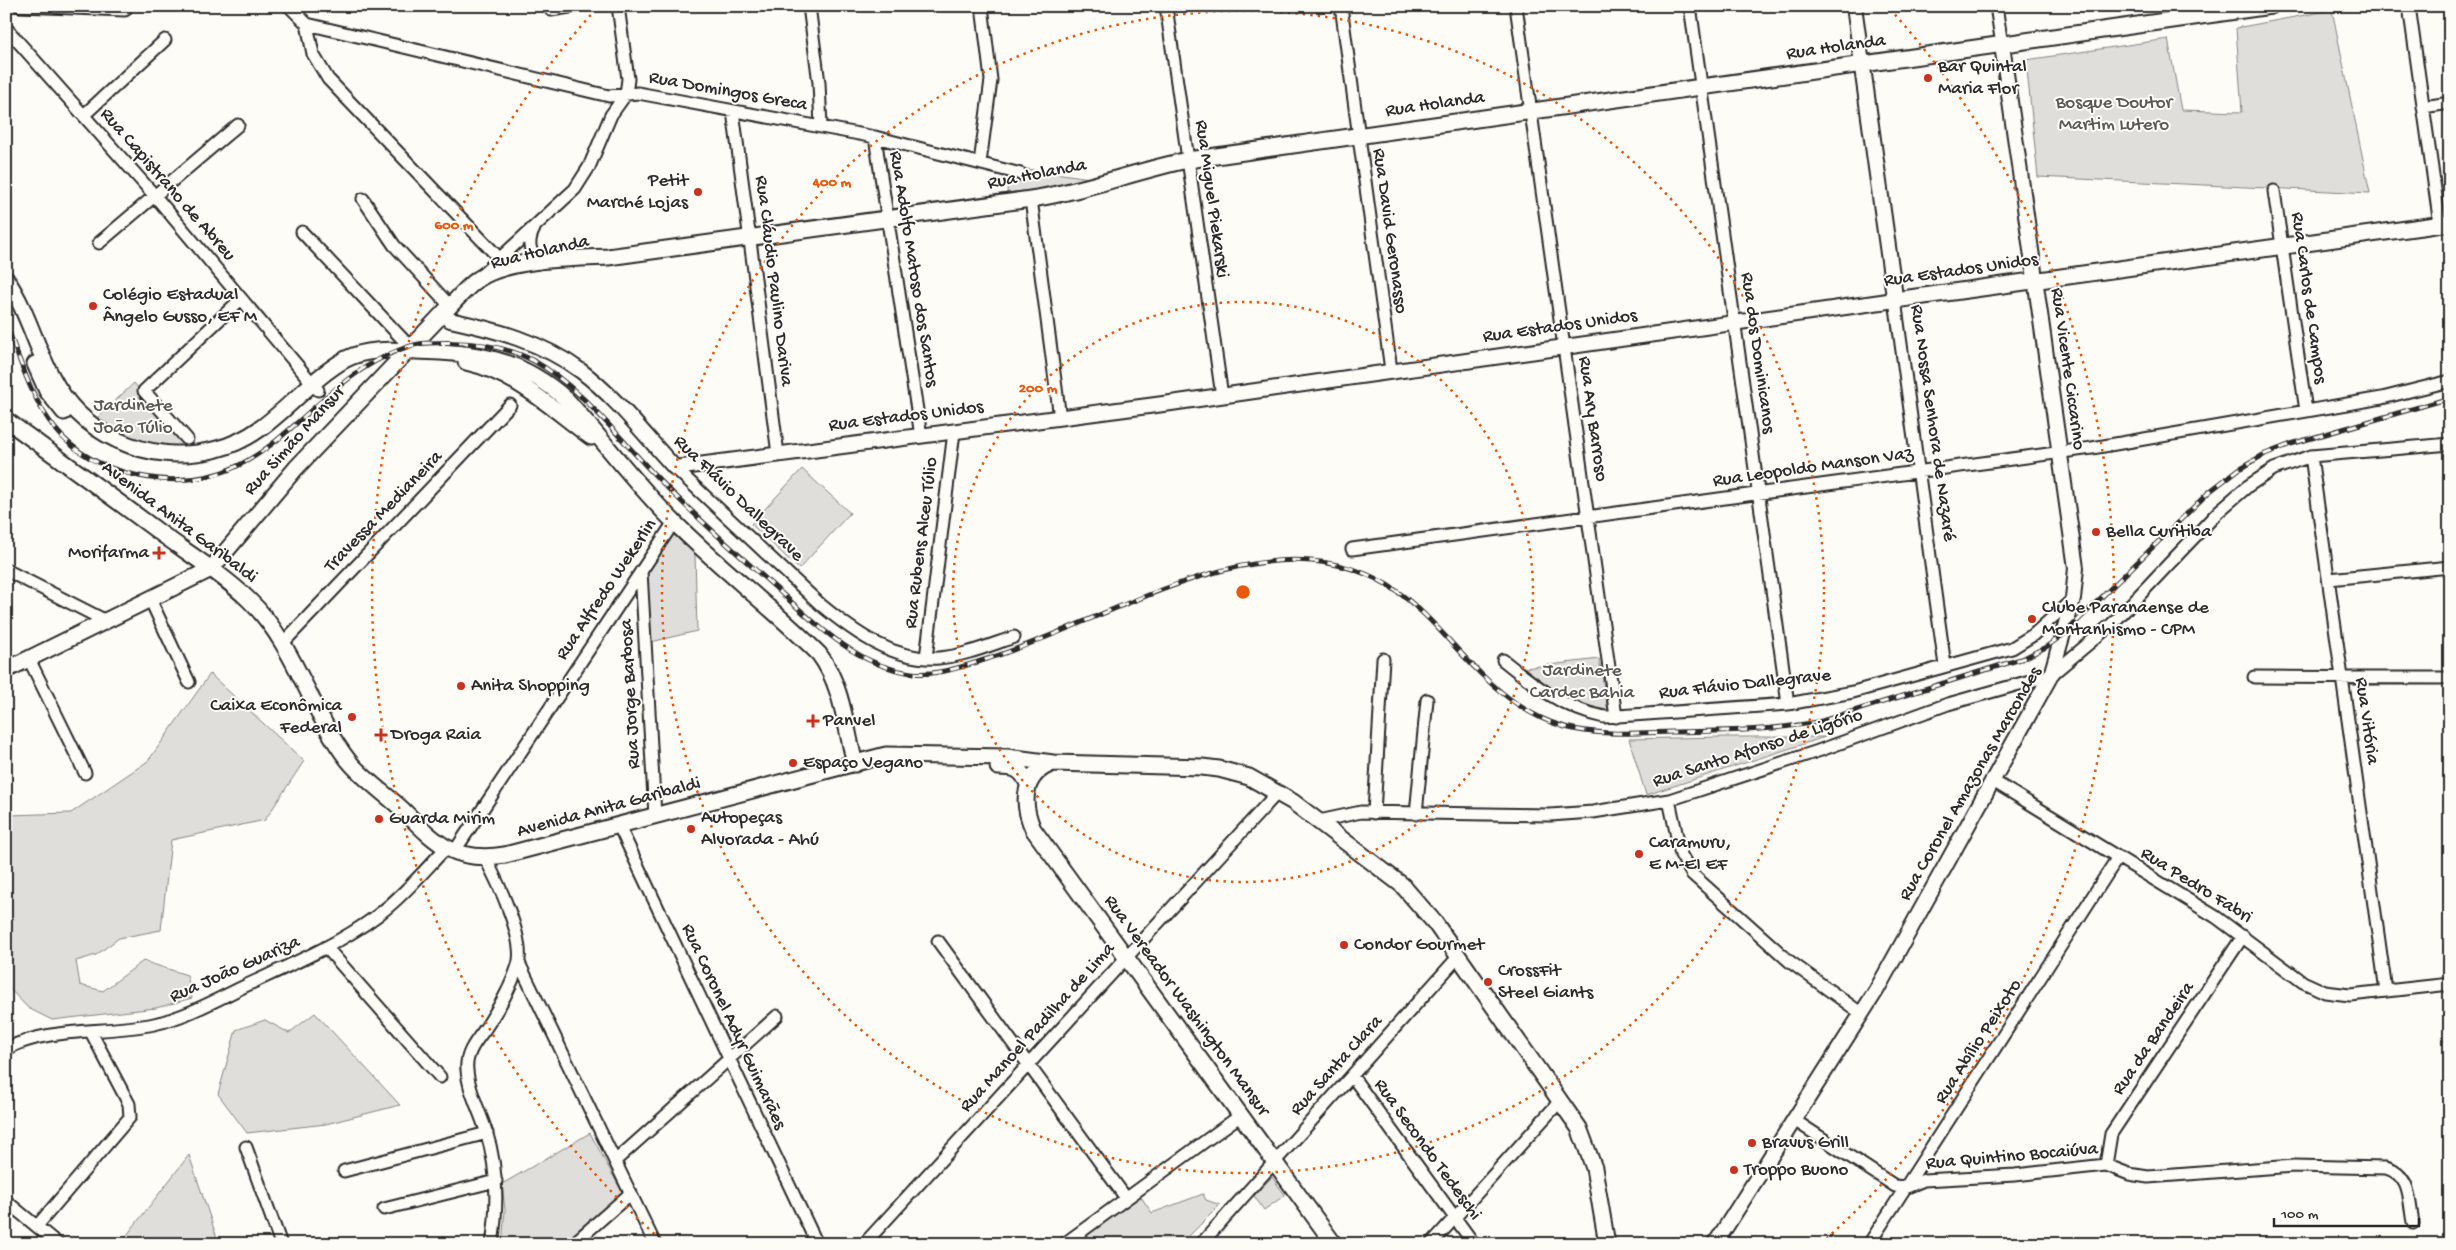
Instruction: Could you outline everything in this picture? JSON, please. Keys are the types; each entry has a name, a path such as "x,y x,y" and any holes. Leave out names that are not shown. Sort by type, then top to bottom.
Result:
{"main road":[{"name":"Rua Holanda","path":"478,286 504,268 539,262 608,257 1031,199 1072,192 1143,170 1188,160 2271,6"},
{"name":"Rua Nossa Senhora de Nazaré","path":"1862,64 1895,300"},
{"name":"Rua Estados Unidos","path":"1895,300 2445,224"},
{"name":"Rua Holanda","path":"478,286 508,277 562,269 608,257"},
{"path":"6,281 23,307 48,372 65,398 88,422 133,447 160,453 185,455 216,450 234,444 261,428 315,387 349,365 361,360 408,350 466,352 489,357 529,373 555,389 567,400 606,448 674,522 819,654 833,680 855,764"},
{"name":"Rua Simão Mansur","path":"408,350 429,334 478,286"},
{"name":"Rua Simão Mansur","path":"211,569 296,468 408,350 450,313"},
{"path":"429,334 429,345 438,352"},
{"path":"408,350 490,368 510,377 606,448"},
{"name":"Avenida Anita Garibaldi","path":"6,420 211,569 251,602 282,644 347,759 362,776 389,797 431,839 450,851 485,858 516,852 886,755 1007,757 1053,762 1219,768 1249,777 1278,792 1320,821 1407,890 1428,913 1579,1128 1591,1156 1607,1244"},
{"path":"6,670 211,569"},
{"path":"1028,784 1038,770 1053,762"},
{"name":"Avenida Anita Garibaldi","path":"855,764 1012,767 1021,771 1028,784"},
{"name":"Rua Vereador Washington Mansur","path":"1028,784 1027,810 1033,829 1334,1244"}],"street":[{"path":"20,6 124,10"},
{"name":"Rua Domingos Greca","path":"289,6 308,24 609,96 638,93 875,137 1021,174"},
{"path":"551,10 576,6"},
{"path":"618,6 628,78 626,94"},
{"path":"809,6 819,83 821,127"},
{"path":"980,163 990,80 982,6"},
{"name":"Rua Miguel Piekarski","path":"1166,6 1222,396"},
{"name":"Rua David Geronasso","path":"1341,6 1390,370"},
{"name":"Rua Ary Barroso","path":"1516,6 1616,717"},
{"name":"Rua dos Dominicanos","path":"1690,6 1788,704"},
{"name":"Rua Nossa Senhora de Nazaré","path":"1854,6 1862,64"},
{"name":"Rua Vicente Ciccarino","path":"1996,6 2076,568 2072,598 2052,675"},
{"path":"2409,6 2423,107 2445,224"},
{"path":"308,24 313,54 328,79 500,259"},
{"name":"Rua Capistrano de Abreu","path":"6,28 155,196 315,387"},
{"path":"84,115 165,40"},
{"name":"Rua Simão Mansur","path":"478,286 500,259 567,197 582,179 597,151 611,116 626,94"},
{"path":"2423,107 2450,104"},
{"name":"Rua Cláudio Paulino Dariva","path":"733,112 778,454"},
{"path":"99,243 238,125"},
{"name":"Rua Adolfo Matoso dos Santos","path":"875,137 921,436"},
{"name":"Rua Carlos de Campos","path":"2274,191 2306,411"},
{"path":"1031,199 1060,418"},
{"path":"363,200 394,245 450,313"},
{"path":"536,226 531,235 530,249 539,262"},
{"path":"302,232 408,350"},
{"path":"188,438 144,391 242,299"},
{"name":"Rua Nossa Senhora de Nazaré","path":"1895,300 1945,666"},
{"name":"Rua Estados Unidos","path":"675,468 1222,396 1390,370 1895,300"},
{"name":"Rua Flávio Dallegrave","path":"450,313 514,336 551,353 581,371 611,399 675,468 779,567 840,621 896,652 926,658 959,654 1014,637"},
{"path":"2306,411 2382,398 2450,381"},
{"name":"Travessa Medianeira","path":"282,644 510,405"},
{"name":"Rua Leopoldo Manson Vaz","path":"1352,549 2060,452 2306,411"},
{"name":"Rua Rubens Alceu Túlio","path":"926,658 954,432"},
{"name":"Rua Coronel Amazonas Marcondes","path":"1715,1244 1862,1014 2052,675 2122,614 2235,496 2274,469 2312,456 2450,444"},
{"name":"Rua Vitória","path":"2312,456 2386,992"},
{"name":"Rua Alfredo Wekerlin","path":"450,851 674,522"},
{"path":"2329,579 2450,567"},
{"path":"6,570 106,621"},
{"name":"Rua Jorge Barbosa","path":"641,570 655,816"},
{"name":"Rua Flávio Dallegrave","path":"1503,660 1554,698 1588,714 1616,717 1788,704 1853,692 2012,648 2033,635 2072,598"},
{"path":"150,599 189,682"},
{"path":"29,659 85,773"},
{"path":"1374,813 1383,659"},
{"name":"Rua Santo Afonso de Ligório","path":"1320,821 1351,813 1550,815 1593,812 1669,800 1802,756 1932,709 2052,675"},
{"path":"2254,677 2343,679 2450,678"},
{"path":"1416,814 1427,700"},
{"name":"Rua Pedro Fabri","path":"1993,781 2244,936 2291,974 2325,992 2350,995 2450,984"},
{"name":"Rua Manoel Padilha de Lima","path":"864,1244 1278,792"},
{"path":"1669,800 1681,855 1692,874 1789,961 1862,1014"},
{"name":"Rua Coronel Adyr Guimarães","path":"619,826 817,1244"},
{"name":"Rua João Guariza","path":"6,1049 32,1038 47,1035 136,1028 182,1015 326,948 388,907 450,851"},
{"name":"Rua Abílio Peixoto","path":"1869,1244 2118,857"},
{"path":"485,858 511,915 519,963 656,1244"},
{"name":"Rua da Bandeira","path":"2106,1165 2112,1134 2244,936"},
{"path":"938,941 1126,1198"},
{"path":"326,948 440,1077"},
{"name":"Rua Santa Clara","path":"1207,1241 1459,956"},
{"path":"492,1244 496,1211 496,1181 487,1133 468,1078 467,1061 471,1050 504,998 519,963"},
{"path":"615,1161 777,1016"},
{"path":"37,1226 130,1117 129,1104 91,1032"},
{"name":"Rua Secondo Tedeschi","path":"1352,1076 1474,1244"},
{"path":"1431,1244 1561,1100"},
{"path":"1064,1244 1240,1115"},
{"name":"Rua Quintino Bocaiúva","path":"1794,1120 1895,1186 1907,1187 1924,1180 2014,1175 2106,1165 2129,1174 2148,1178 2311,1165 2386,1168 2401,1174 2406,1183 2413,1223"},
{"path":"344,1171 487,1133"},
{"path":"246,1146 281,1244"},
{"path":"384,1209 496,1181"},
{"path":"573,1244 631,1193"},
{"path":"6,1201 58,1244"}],"green space":[{"name":"Bosque Doutor Martim Lutero","path":"2332,10 2370,193 2038,177 2026,60 2168,39 2181,110 2242,112 2236,28"},
{"path":"1027,169 1090,178 1056,187 1007,193 1008,178 1024,182"},
{"name":"Jardinete João Túlio","path":"134,383 192,449 141,444 94,421"},
{"path":"802,469 850,513 799,569 751,524"},
{"path":"671,533 695,553 697,631 651,642 647,567"},
{"name":"Jardinete Cardec Bahia","path":"1599,659 1608,710 1596,708 1563,695 1524,668"},
{"path":"210,674 304,761 265,820 171,840 161,930 119,938 96,955 76,961 80,985 103,991 143,961 187,975 192,998 156,1008 52,1020 28,1008 6,985 6,801 9,815 71,813 148,761"},
{"path":"1825,737 1646,795 1629,739"},
{"path":"315,1013 400,1105 326,1124 247,1133 218,1094 236,1030 265,1020 289,1033"},
{"path":"590,1133 622,1192 562,1244 502,1244 505,1210 502,1184"},
{"path":"189,1155 219,1244 120,1244"},
{"path":"1272,1177 1285,1195 1264,1210 1254,1196"},
{"path":"1139,1194 1152,1213 1203,1194 1206,1200 1220,1205 1181,1244 1072,1244"}],"railway":[{"path":"6,324 37,400 65,440 84,455 109,467 139,476 183,480 220,473 252,458 280,438 334,390 364,368 399,350 421,344 470,343 496,347 522,355 551,372 582,397 679,500 819,626 840,643 858,654 895,670 920,674 957,668 1022,647 1188,580 1230,568 1271,561 1311,561 1348,568 1378,580 1404,596 1491,683 1528,711 1565,727 1591,732 1618,733 1747,730 1785,727 1822,721 2024,658 2046,647 2064,634 2209,492 2239,469 2265,454 2291,444 2450,398"}],"place":[{"name":"Bar Quintal Maria Flor","path":"1928,78"},
{"name":"Petit Marché Lojas","path":"698,192"},
{"name":"Colégio Estadual Ângelo Gusso, EF M","path":"93,306"},
{"name":"Bella Curitiba","path":"2096,532"},
{"name":"Morifarma","path":"159,553"},
{"name":"Clube Paranaense de Montanhismo - CPM","path":"2032,619"},
{"name":"Anita Shopping","path":"461,686"},
{"name":"Caixa Econômica Federal","path":"352,717"},
{"name":"Panvel","path":"813,721"},
{"name":"Droga Raia","path":"381,735"},
{"name":"Espaço Vegano","path":"793,763"},
{"name":"Guarda Mirim","path":"379,819"},
{"name":"Autopeças Alvorada - Ahú","path":"691,829"},
{"name":"Caramuru, E M-EI EF","path":"1639,854"},
{"name":"Condor Gourmet","path":"1344,945"},
{"name":"CrossFit Steel Giants","path":"1488,982"},
{"name":"Bravus Grill","path":"1752,1143"},
{"name":"Troppo Buono","path":"1734,1170"}]}
